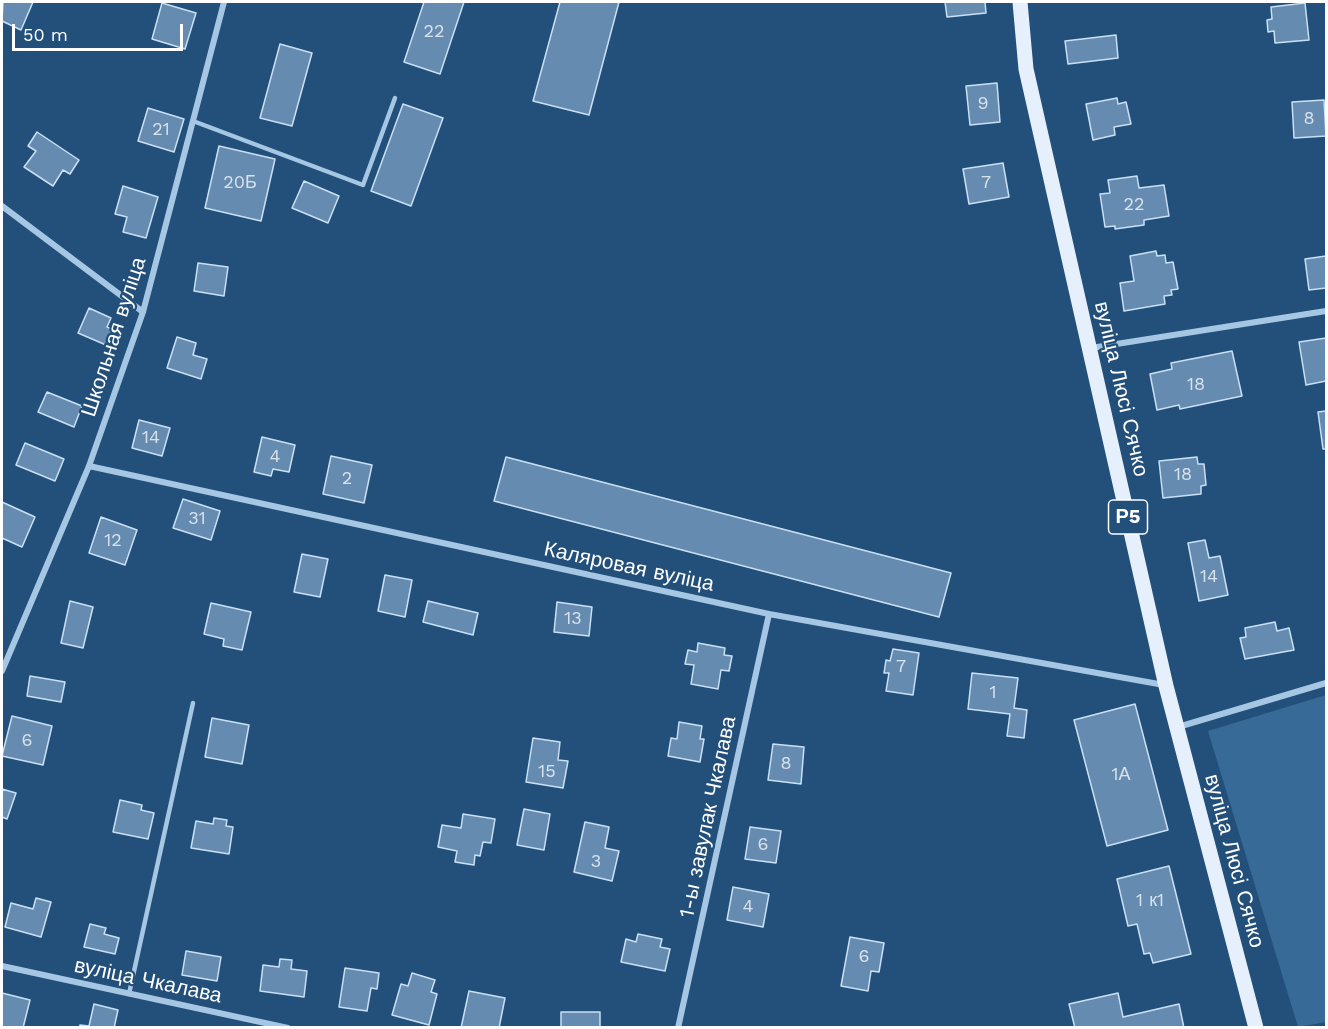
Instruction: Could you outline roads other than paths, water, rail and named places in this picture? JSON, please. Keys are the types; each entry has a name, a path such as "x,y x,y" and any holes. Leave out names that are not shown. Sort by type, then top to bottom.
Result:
{"main road":[{"name":"вуліца Люсі Сячко","path":"1020,2 1026,69 1166,686 1256,1028"}],"street":[{"name":"Школьная вуліца","path":"2,671 89,466 143,312 224,2"},
{"path":"2,206 143,312"},
{"path":"1091,348 1326,311"},
{"name":"Каляровая вуліца","path":"89,466 769,614 1166,686"},
{"name":"1-ы завулак Чкалава","path":"678,1028 769,614"},
{"path":"1177,728 1326,683"},
{"name":"вуліца Чкалава","path":"2,966 288,1028"}],"lane":[{"path":"193,121 363,185 395,98"},
{"path":"129,994 193,703"}]}
